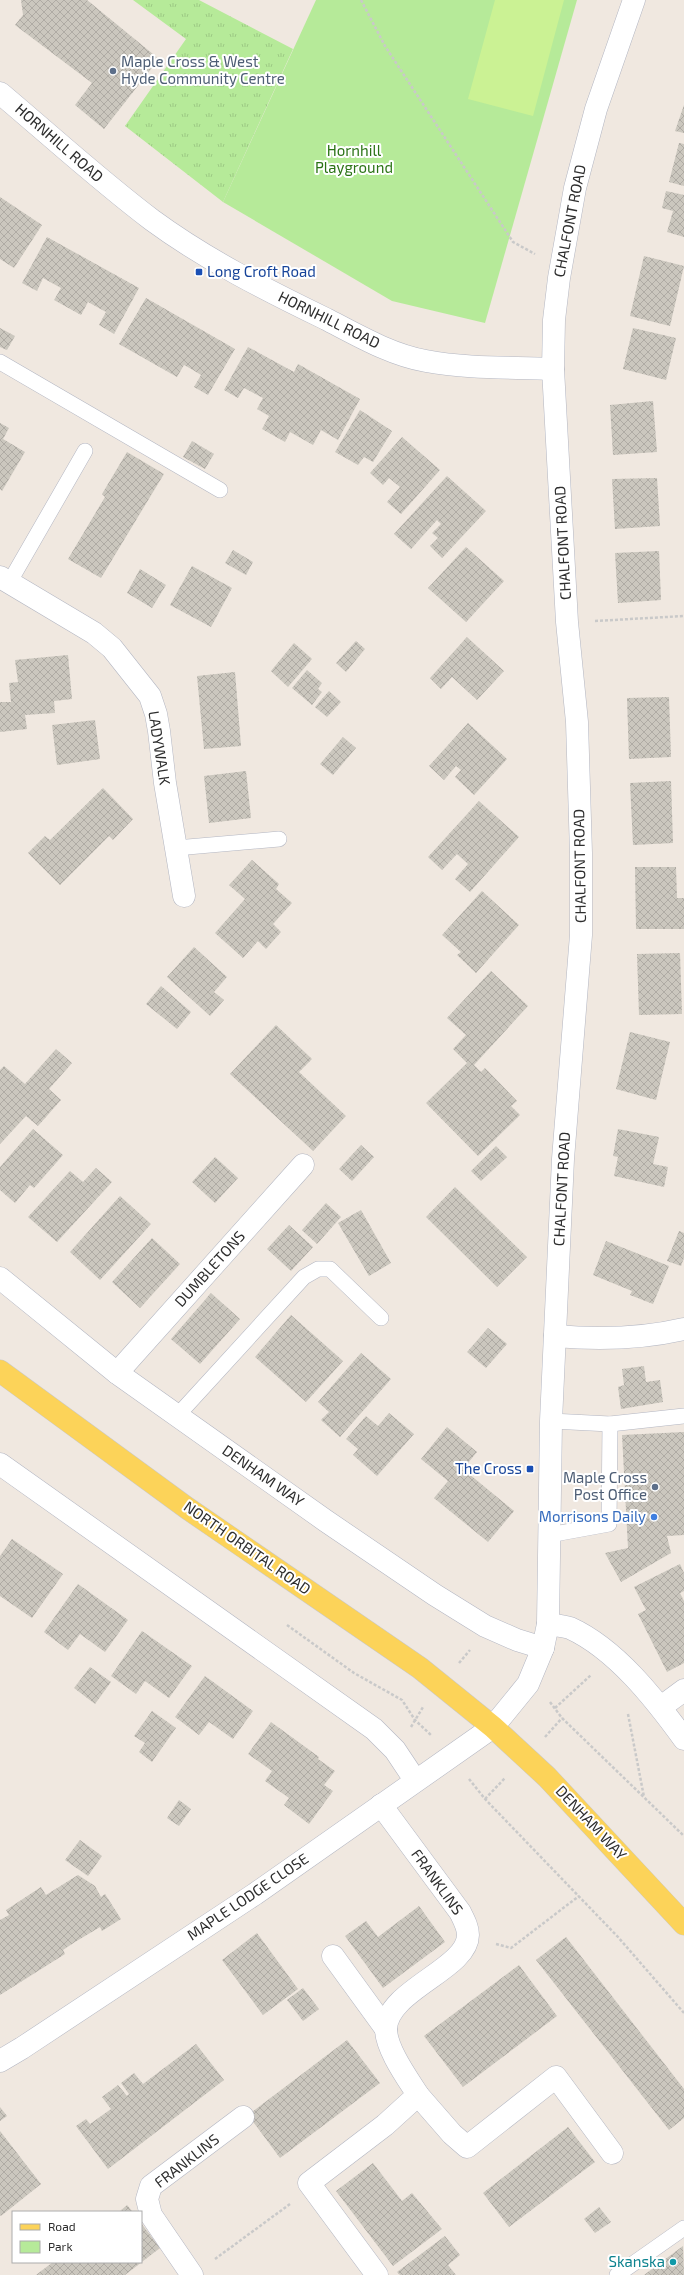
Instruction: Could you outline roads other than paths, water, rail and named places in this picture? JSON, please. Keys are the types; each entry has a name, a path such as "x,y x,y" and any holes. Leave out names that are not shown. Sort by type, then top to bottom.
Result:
{"main road":[{"name":"NORTH ORBITAL ROAD","path":"0,1371 188,1508 420,1668 493,1727"},
{"name":"DENHAM WAY","path":"493,1727 547,1777 684,1924"}],"street":[{"name":"CHALFONT ROAD","path":"493,1727 528,1684 543,1648 548,1624 551,1421 563,1159 581,935 581,853 577,722 567,622 553,369 554,320 559,278 575,188 596,109 634,0"},
{"name":"HORNHILL ROAD","path":"0,93 99,178 152,220 191,246 302,307 366,339 425,361 470,367 553,369"},
{"name":"LADYWALK","path":"5,580 94,633 112,648 150,696 156,714 165,783 184,896"},
{"name":"DUMBLETONS","path":"117,1373 303,1165"},
{"name":"DENHAM WAY","path":"0,1278 117,1373 435,1595 485,1626 517,1640 543,1648"},
{"path":"555,1336 610,1339 684,1329"},
{"path":"0,1464 374,1729 396,1750 415,1780"},
{"path":"548,1624 568,1628 589,1639 612,1656 661,1707 684,1739"},
{"path":"661,1707 684,1690"},
{"name":"MAPLE LODGE CLOSE","path":"0,2060 22,2048 248,1898 493,1727"},
{"name":"FRANKLINS","path":"381,1805 460,1912 467,1926 468,1937 465,1946 455,1958 399,2002 391,2015 386,2029"},
{"path":"333,1956 386,2029 391,2046 418,2095 452,2134 467,2147 556,2077 612,2153"},
{"path":"376,2275 309,2183 385,2125 418,2095"},
{"name":"FRANKLINS","path":"190,2274 151,2215 147,2199 152,2186 243,2117"}],"lane":[{"path":"0,362 220,490"},
{"path":"5,580 85,451"},
{"path":"176,848 279,839"},
{"path":"177,1416 304,1277 318,1269 330,1269 381,1318"},
{"path":"551,1421 610,1424 684,1416"},
{"path":"549,1535 610,1524 610,1424"},
{"path":"617,2275 684,2228"}],"place":[{"name":"Maple Cross & West Hyde Community Centre","path":"113,71"},
{"name":"Long Croft Road","path":"199,272"},
{"name":"The Cross","path":"530,1469"},
{"name":"Maple Cross Post Office","path":"655,1487"},
{"name":"Morrisons Daily","path":"654,1517"},
{"name":"Skanska","path":"673,2262"}],"park label":[{"name":"Hornhill Playground","path":"354,160"}]}
